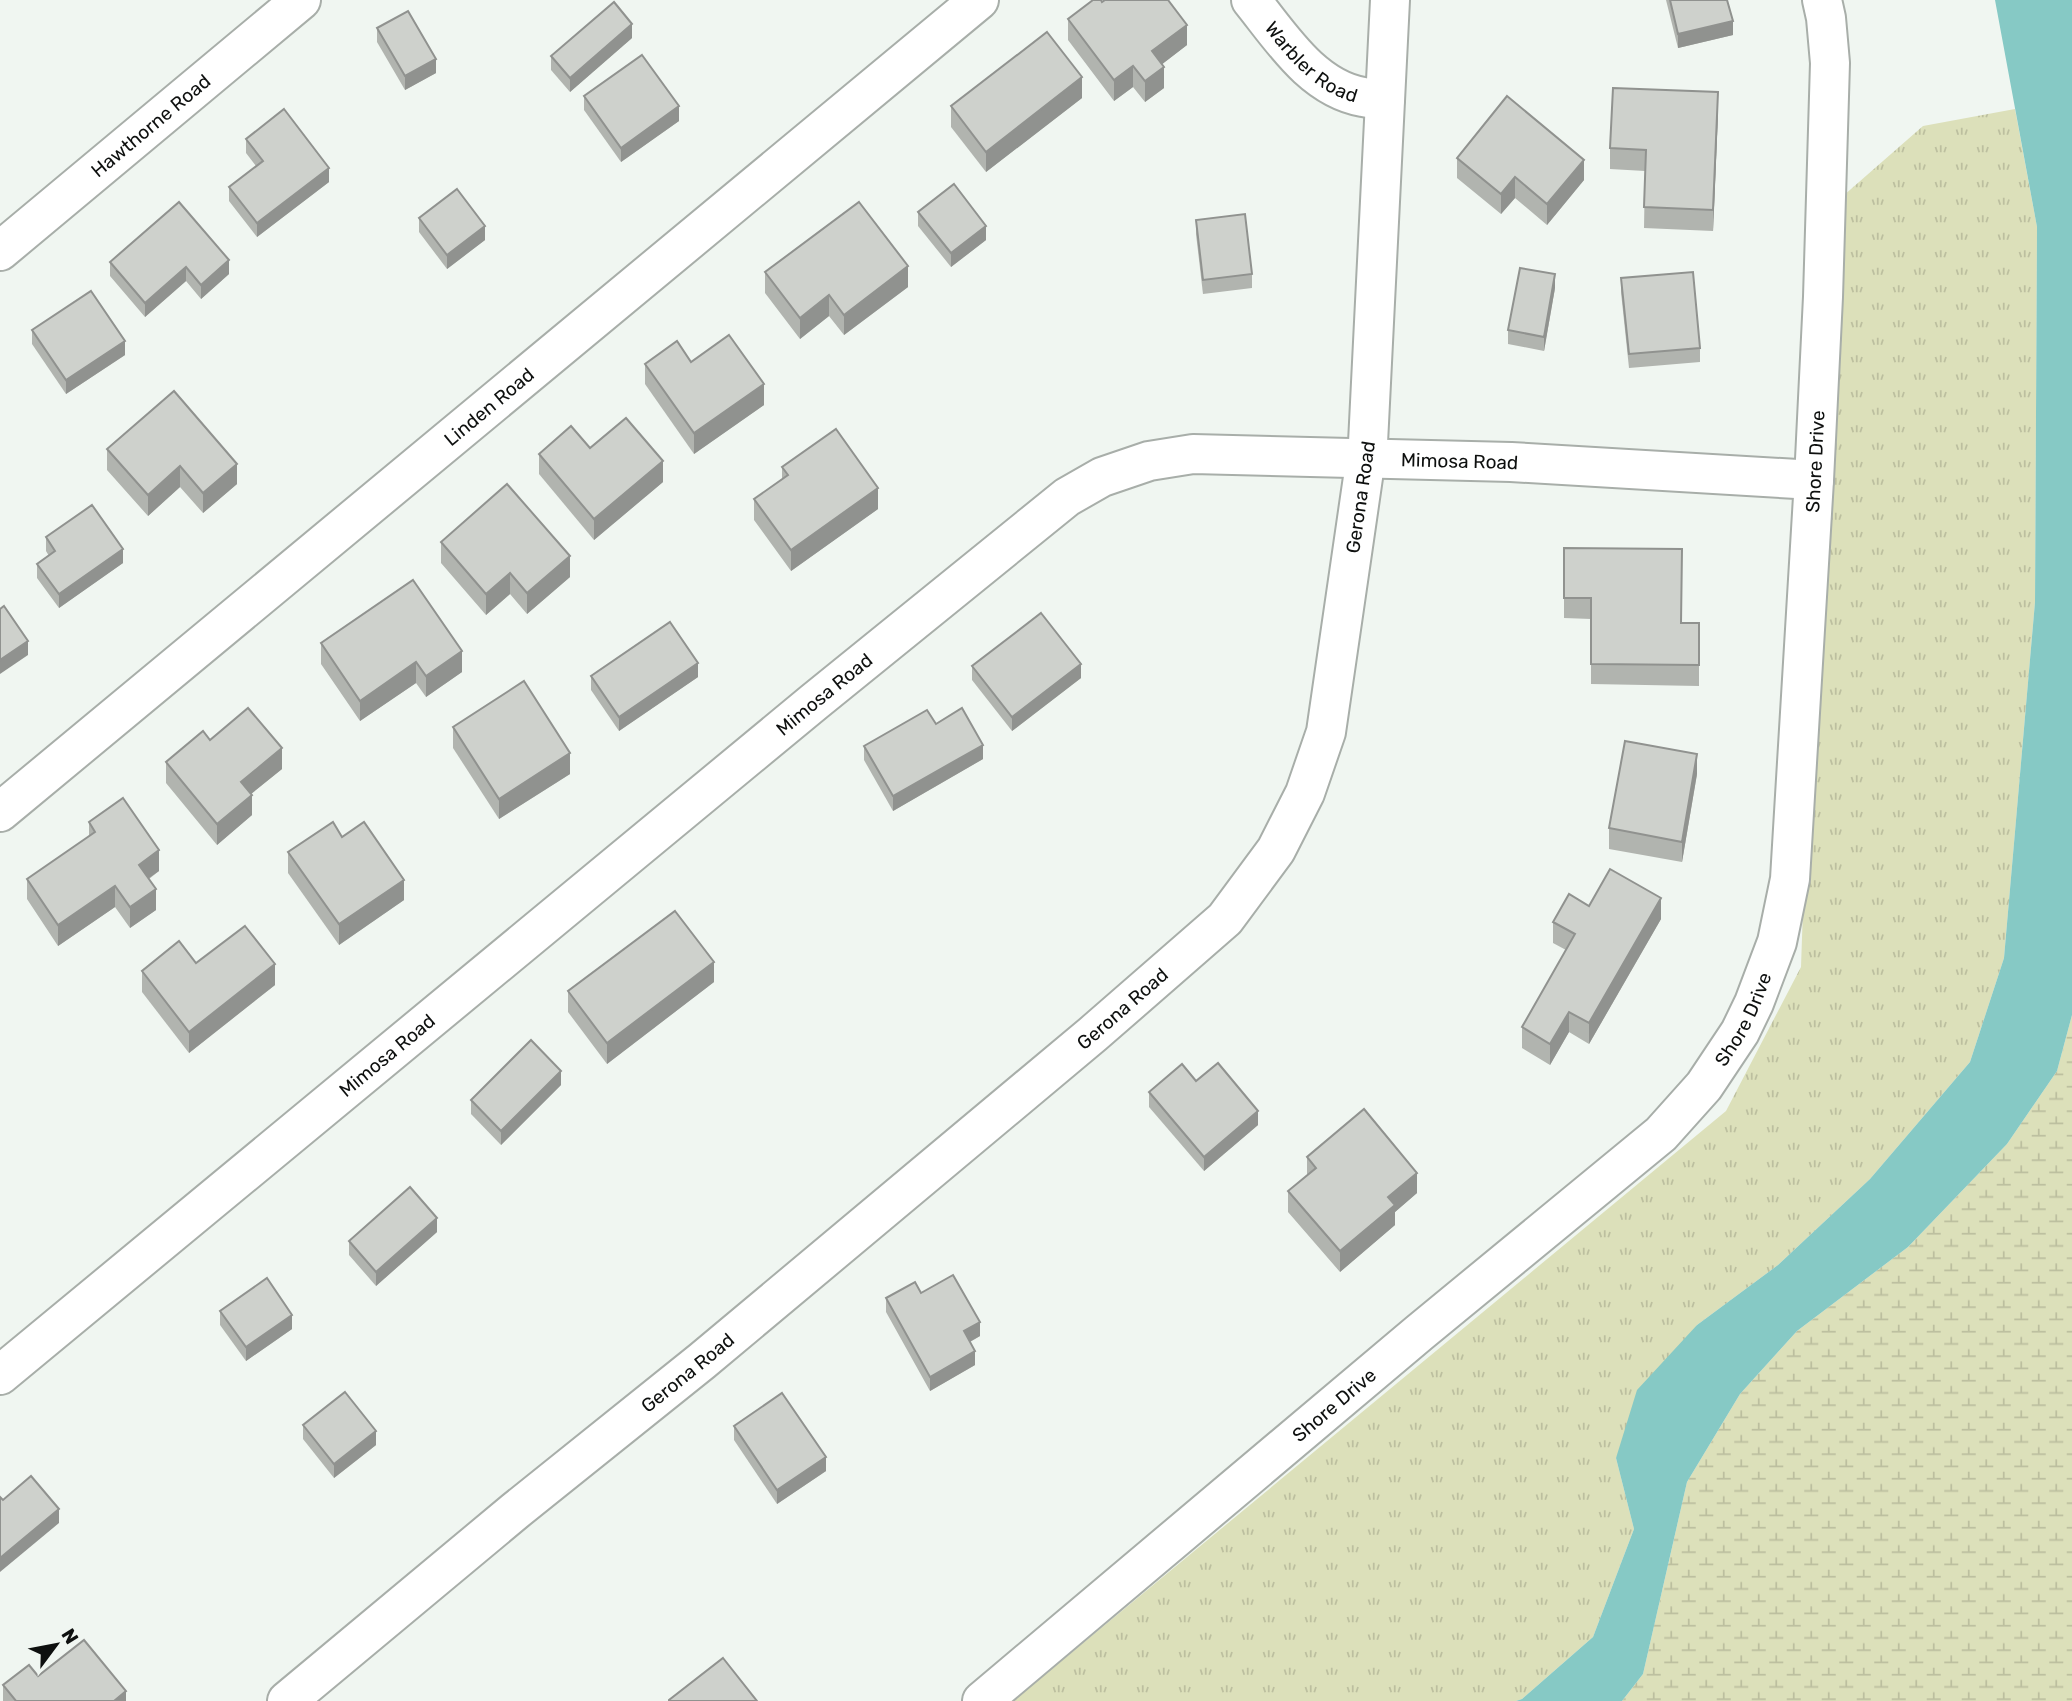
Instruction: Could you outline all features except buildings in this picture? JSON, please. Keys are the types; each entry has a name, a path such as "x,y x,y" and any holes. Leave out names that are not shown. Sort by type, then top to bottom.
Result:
{"street":[{"name":"Hawthorne Road","path":"0,251 301,0"},
{"name":"Linden Road","path":"0,812 979,0"},
{"name":"Warbler Road","path":"1251,0 1302,62 1319,77 1339,89 1363,97 1385,99"},
{"name":"Gerona Road","path":"288,1701 505,1520 702,1361 1082,1043 1225,919 1276,850 1305,793 1326,732 1368,443 1390,0"},
{"name":"Shore Drive","path":"982,1701 1419,1333 1661,1134 1704,1086 1740,1032 1777,942 1790,879 1823,297 1830,63 1822,0"},
{"name":"Mimosa Road","path":"0,1375 814,702 1067,497 1102,477 1149,461 1193,454 1511,462 1814,480"}],"green space":[{"path":"2015,109 2037,227 2035,602 2004,958 1970,1062 1870,1179 1778,1265 1697,1325 1616,1458 1634,1529 1593,1637 1522,1699 1013,1701 1726,1111 1801,967 1827,210 1923,126"},
{"path":"2072,1015 2072,1701 1622,1701 1643,1674 1687,1482 1740,1394 1797,1331 1908,1247 2007,1144 2057,1071"}],"water":[{"path":"1995,0 2072,0 2072,1015 2057,1071 2007,1144 1908,1247 1797,1331 1740,1394 1687,1482 1643,1674 1622,1701 1516,1701 1522,1699 1593,1637 1634,1529 1616,1458 1637,1390 1697,1325 1778,1265 1870,1179 1970,1062 2004,958 2035,602 2037,227"}]}
